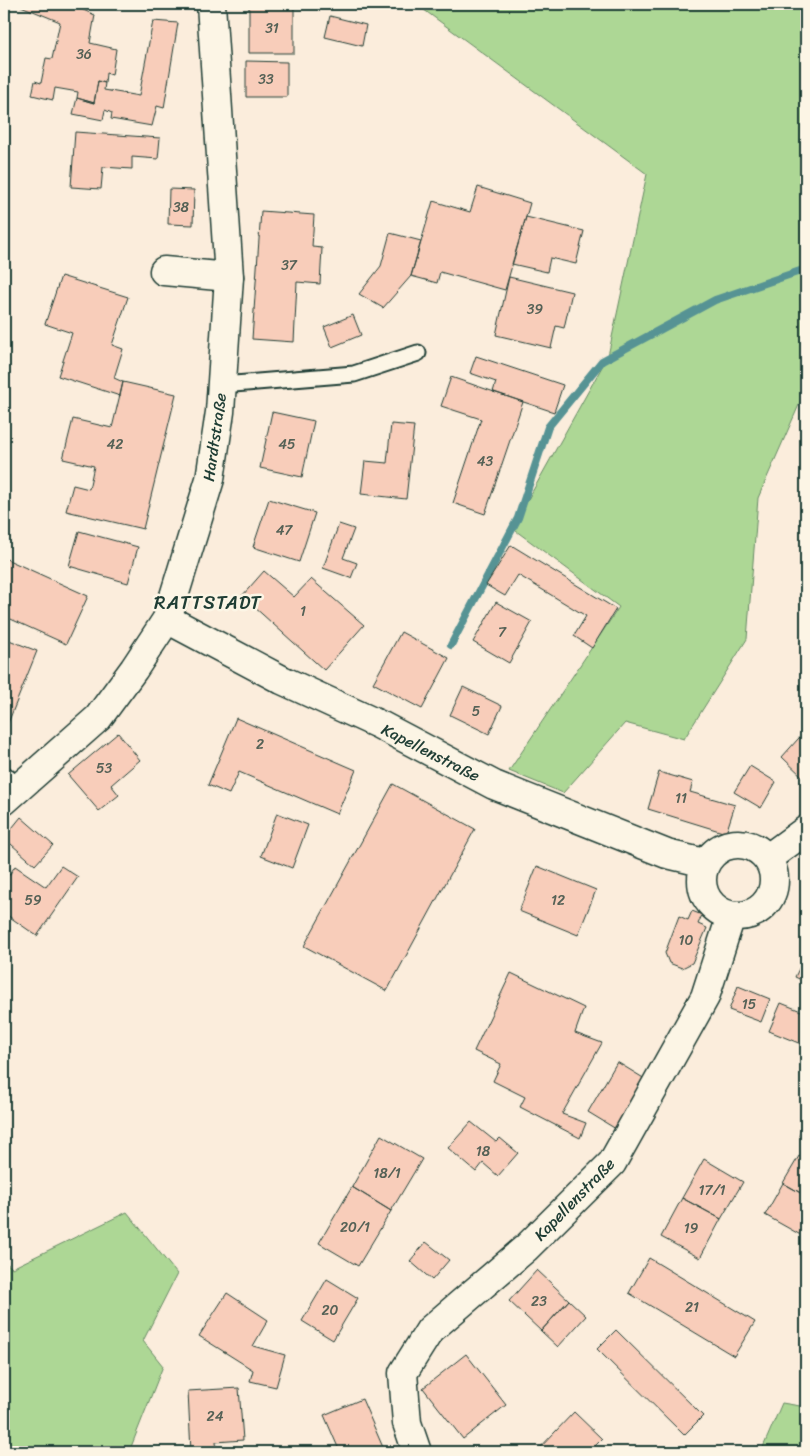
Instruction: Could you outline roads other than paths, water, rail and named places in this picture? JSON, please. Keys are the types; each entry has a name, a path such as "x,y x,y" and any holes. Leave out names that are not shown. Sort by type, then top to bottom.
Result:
{"street":[{"name":"Hardtstraße","path":"9,787 98,718 134,669 167,619 210,479 220,412 229,277 211,4"},
{"path":"164,271 229,277"},
{"name":"Kapellenstraße","path":"167,619 282,680 380,725 494,785 666,854 705,863"},
{"path":"768,858 806,830"},
{"path":"748,844 768,858 775,882 772,894 765,905 755,913 743,917 731,916 718,911 708,902 702,890 702,876 705,863 713,853 723,846 748,844"},
{"name":"Kapellenstraße","path":"417,1452 407,1423 403,1373 430,1330 526,1248 612,1163 705,997 731,916"}],"lane":[{"path":"222,385 354,374 418,353"}],"waterway":[{"path":"451,645 518,518 548,427 602,361 715,300 806,269"}],"district":[{"name":"RATTSTADT","path":"208,602"}]}
